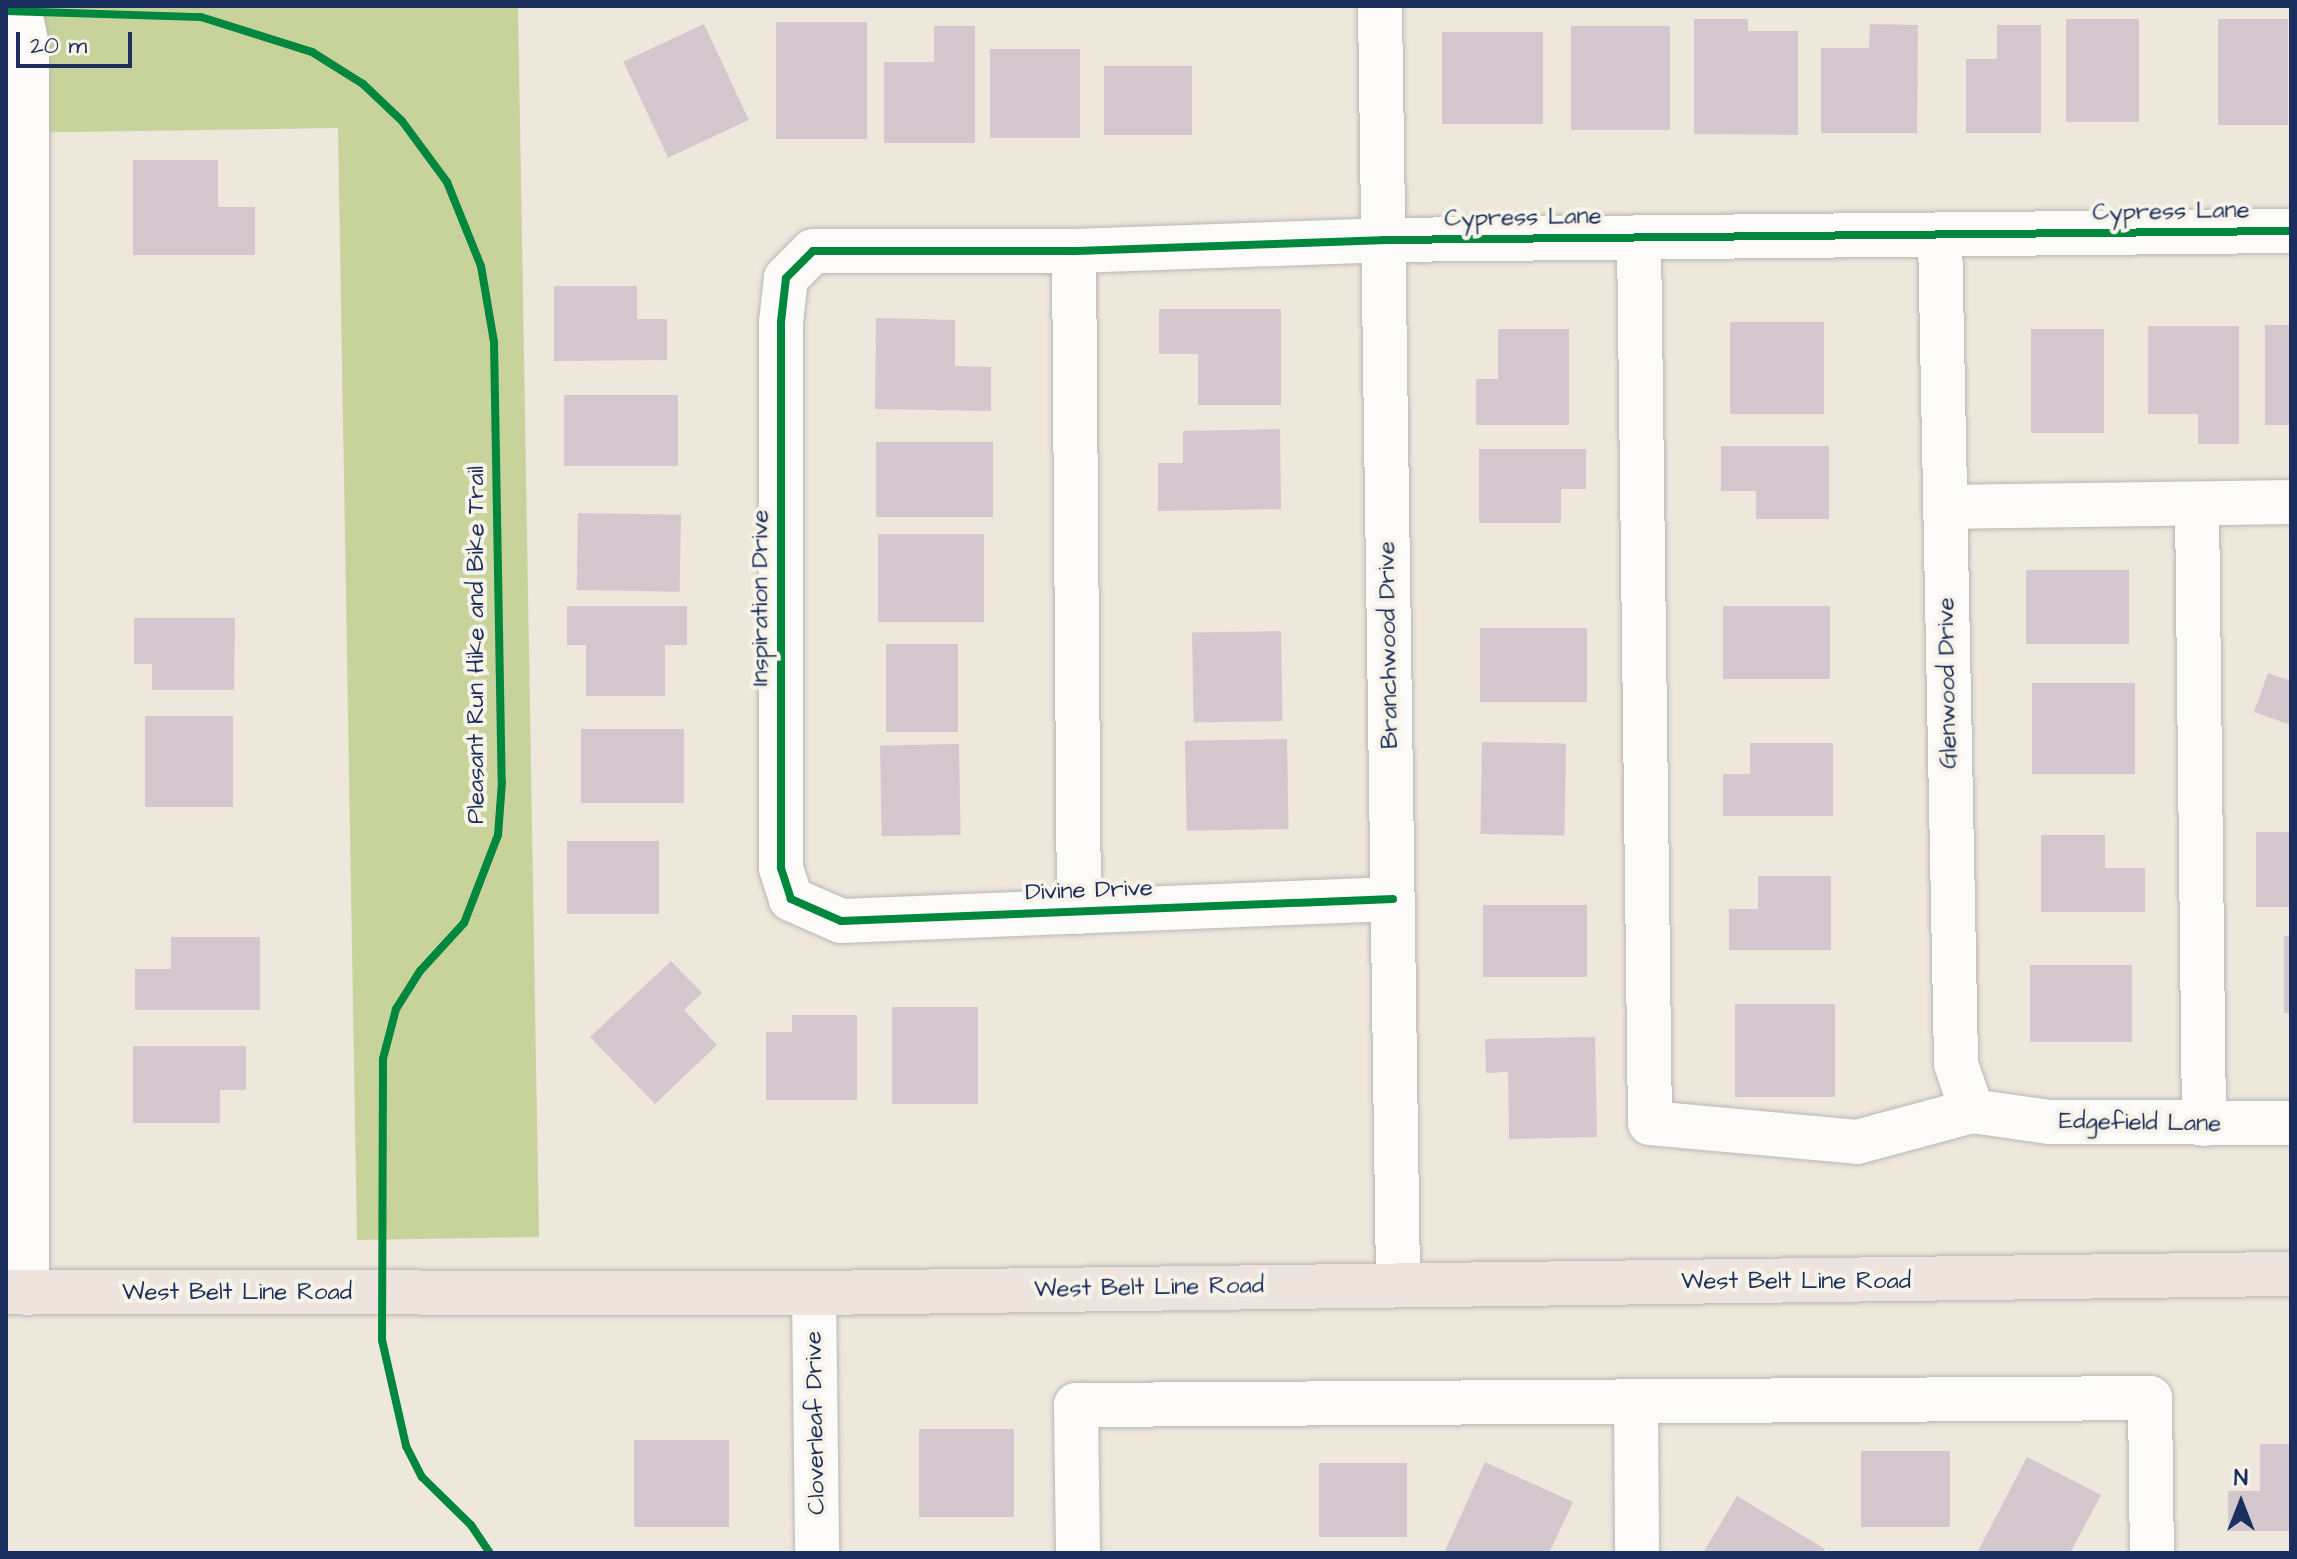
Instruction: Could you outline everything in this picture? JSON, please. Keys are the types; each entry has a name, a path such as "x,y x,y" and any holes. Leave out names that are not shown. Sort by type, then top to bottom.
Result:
{"main road":[{"name":"West Belt Line Road","path":"16,1293 814,1293 2291,1274"}],"street":[{"path":"16,1293 27,46 19,6"},
{"name":"Branchwood Drive","path":"1380,6 1398,1284"},
{"name":"Cypress Lane","path":"786,297 786,278 813,251 1074,251 1383,240 2291,231"},
{"name":"Glenwood Drive","path":"1940,235 1956,1064 1981,1113"},
{"path":"1639,237 1650,1123 1857,1142 1981,1113"},
{"path":"1074,251 1079,912"},
{"name":"Inspiration Drive","path":"786,297 781,322 781,868 791,899"},
{"path":"1945,507 2291,502"},
{"path":"2197,504 2204,1124"},
{"name":"Divine Drive","path":"791,899 841,921 1393,899"},
{"name":"Edgefield Lane","path":"1981,1113 2049,1122 2291,1123"},
{"name":"Cloverleaf Drive","path":"814,1293 817,1553"},
{"path":"1078,1553 1076,1405 2150,1398 2152,1553"},
{"path":"1636,1402 1637,1553"}],"green space":[{"path":"6,6 518,6 539,1237 357,1240 338,128 6,133"}],"building":[{"path":"1694,19 1748,19 1748,31 1798,31 1798,135 1694,134"},
{"path":"2066,19 2139,19 2139,122 2066,122"},
{"path":"2218,19 2288,19 2288,125 2218,125"},
{"path":"776,22 867,22 867,139 776,139"},
{"path":"704,24 749,120 668,158 623,62"},
{"path":"1870,24 1918,25 1917,133 1821,133 1821,48 1869,48"},
{"path":"1997,25 2041,25 2041,133 1966,133 1966,59 1997,59"},
{"path":"934,26 975,26 975,143 884,143 884,62 934,62"},
{"path":"1571,26 1670,26 1670,130 1571,130"},
{"path":"1442,32 1543,32 1543,124 1442,124"},
{"path":"990,49 1080,49 1080,138 990,138"},
{"path":"1104,66 1192,66 1192,135 1104,135"},
{"path":"133,160 218,160 218,207 255,207 255,255 133,255"},
{"path":"554,286 637,286 637,319 667,319 667,360 554,361"},
{"path":"1159,309 1281,309 1281,405 1198,405 1198,354 1159,354"},
{"path":"876,318 955,320 955,366 991,367 991,411 875,409"},
{"path":"1730,322 1824,322 1824,414 1730,414"},
{"path":"2265,325 2291,325 2291,425 2265,425"},
{"path":"2148,326 2239,326 2239,444 2198,444 2198,414 2148,414"},
{"path":"1498,329 1569,329 1569,425 1476,425 1476,379 1498,379"},
{"path":"2031,329 2104,329 2104,433 2031,433"},
{"path":"564,395 678,395 678,466 564,466"},
{"path":"1280,429 1281,509 1158,511 1158,463 1183,463 1183,431"},
{"path":"876,442 993,442 993,517 876,517"},
{"path":"1721,446 1829,446 1829,519 1756,519 1756,491 1721,491"},
{"path":"1479,449 1586,449 1586,489 1561,489 1561,523 1479,523"},
{"path":"578,513 681,515 680,592 577,590"},
{"path":"878,534 984,534 984,622 878,622"},
{"path":"2026,570 2129,570 2129,644 2026,644"},
{"path":"567,606 687,606 687,645 665,645 665,696 586,696 586,645 567,645"},
{"path":"1723,606 1830,606 1830,679 1723,679"},
{"path":"134,618 235,618 234,690 152,690 152,664 134,664"},
{"path":"1480,628 1587,628 1587,702 1480,702"},
{"path":"1281,631 1283,721 1194,723 1192,633"},
{"path":"886,644 958,644 958,732 886,732"},
{"path":"2268,673 2291,681 2291,725 2254,712"},
{"path":"2032,683 2135,683 2135,774 2032,774"},
{"path":"145,716 233,716 233,807 145,807"},
{"path":"581,729 684,729 684,803 581,803"},
{"path":"1287,739 1289,829 1187,831 1185,741"},
{"path":"1482,742 1566,743 1564,835 1480,834"},
{"path":"1750,743 1833,743 1833,816 1723,816 1723,774 1750,774"},
{"path":"959,744 961,835 882,836 880,745"},
{"path":"2256,832 2291,832 2291,907 2256,907"},
{"path":"2041,835 2105,835 2105,868 2145,868 2145,912 2041,912"},
{"path":"567,841 659,841 659,914 567,914"},
{"path":"1758,876 1831,876 1831,950 1729,950 1729,909 1758,909"},
{"path":"1483,905 1587,905 1587,977 1483,977"},
{"path":"2284,936 2291,936 2291,1013 2284,1013"},
{"path":"171,937 260,937 260,1010 135,1010 135,969 171,969"},
{"path":"671,961 702,993 684,1010 717,1045 655,1104 590,1037"},
{"path":"2030,965 2132,965 2132,1042 2030,1042"},
{"path":"1735,1004 1835,1004 1835,1097 1735,1097"},
{"path":"892,1007 978,1007 978,1104 892,1104"},
{"path":"792,1015 857,1015 857,1100 766,1100 766,1032 792,1032"},
{"path":"1595,1037 1597,1137 1509,1139 1508,1072 1486,1073 1485,1039"},
{"path":"133,1046 246,1046 246,1090 220,1090 220,1123 133,1123"},
{"path":"919,1429 1014,1429 1014,1517 919,1517"},
{"path":"634,1440 729,1440 729,1527 634,1527"},
{"path":"2260,1444 2291,1444 2291,1531 2228,1531 2228,1491 2260,1491"},
{"path":"1861,1451 1950,1451 1950,1527 1861,1527"},
{"path":"2027,1457 2101,1495 2070,1553 1977,1553"},
{"path":"1485,1462 1573,1502 1549,1553 1444,1553"},
{"path":"1319,1463 1407,1463 1407,1537 1319,1537"},
{"path":"1737,1496 1825,1549 1822,1553 1703,1553"}],"cycle path":[{"name":"Pleasant Run Hike and Bike Trail","path":"6,11 201,17 312,52 363,84 402,121 447,182 481,266 494,342 502,782 498,835 464,923 420,971 396,1009 383,1059 382,1340 406,1446 422,1477 471,1525 490,1553"},
{"path":"1393,899 841,921 791,899 781,868 781,322 786,278 813,251 1074,251 1383,240 2291,231"}]}
